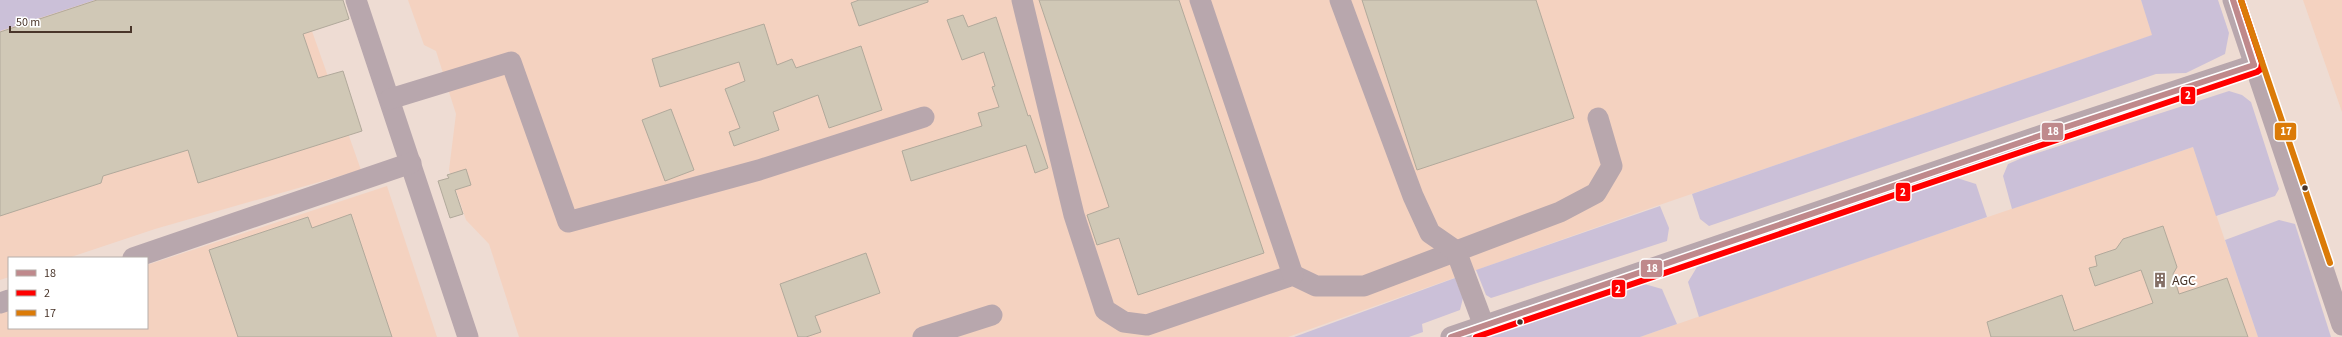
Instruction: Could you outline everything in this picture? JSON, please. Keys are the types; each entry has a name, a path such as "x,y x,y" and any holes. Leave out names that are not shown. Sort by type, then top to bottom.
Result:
{"street":[{"path":"356,0 468,337"},
{"path":"1022,0 1074,215 1105,310 1124,322 1147,325 1293,275 1316,286 1364,286 1560,212 1596,193 1612,166 1598,118"},
{"path":"1200,0 1293,275"},
{"path":"1340,0 1413,196 1430,233 1456,251 1484,326"},
{"path":"2233,0 2342,325"},
{"path":"390,99 511,62 568,222 759,170 924,117"},
{"path":"1451,337 2054,131 2254,65"},
{"path":"136,257 411,164"},
{"path":"923,337 992,315"}],"shaded area":[{"path":"0,0 95,0 0,31"},
{"path":"95,0 301,0 361,170 155,229 71,257 8,257 8,277 0,280 0,31"},
{"path":"408,0 2141,0 2153,35 1645,210 1288,337 519,337 489,244 466,220 449,170 456,114 436,51 424,45"},
{"path":"2141,0 2218,0 2229,33 2225,54 2186,73 2156,74 1709,226 1700,219 1692,194 2152,35"},
{"path":"2303,0 2342,0 2342,112"},
{"path":"2229,91 2242,95 2251,102 2279,189 2275,196 2216,216 2193,147 2012,209 2003,176 2008,164 2022,158"},
{"path":"2193,147 2258,337 1640,337 1894,249"},
{"path":"1957,178 1976,184 1987,217 1699,317 1688,282 1697,267"},
{"path":"387,186 437,337 0,337 0,313 8,310 8,329 148,329 148,265"},
{"path":"1660,206 1669,228 1667,241 1491,298 1486,295 1476,270"},
{"path":"2279,220 2295,224 2331,337 2258,337 2225,240"},
{"path":"1455,278 1463,298 1460,310 1422,324 1423,332 1409,337 1294,337"},
{"path":"1641,283 1662,289 1677,324 1640,337 1482,337"}],"building":[{"path":"97,0 343,0 349,19 303,34 318,78 343,71 362,131 198,183 188,150 103,176 101,183 0,216 0,32"},
{"path":"859,0 928,0 928,2 859,26 851,3"},
{"path":"1039,0 1179,0 1264,253 1138,295 1119,238 1097,245 1087,215 1109,207"},
{"path":"1362,0 1536,0 1574,118 1417,170"},
{"path":"963,15 968,27 996,17 1028,116 1030,115 1048,168 1035,173 1026,145 911,181 902,151 982,126 978,113 999,107 992,87 995,86 984,52 962,60 947,20"},
{"path":"764,24 777,65 792,59 796,68 861,46 882,110 829,128 818,95 773,112 779,130 734,146 729,132 740,128 725,89 745,81 739,62 660,87 652,59"},
{"path":"671,109 694,170 665,181 642,120"},
{"path":"466,169 471,185 455,190 463,214 450,218 438,181 449,178 447,175"},
{"path":"351,214 392,337 238,337 209,250 308,217 312,228"},
{"name":"AGC","path":"2163,226 2177,267 2173,274 2179,294 2227,278 2248,337 1991,337 1987,322 2062,295 2074,331 2153,303 2141,270 2095,286 2089,268 2097,266 2095,256 2116,249 2123,239"},
{"path":"866,253 880,293 815,316 821,332 806,337 798,337 780,284"}],"transit line":[{"name":"18","path":"2233,0 2254,65"},
{"name":"2","path":"1476,337 2257,72 2261,69 2262,63 2241,0"},
{"name":"17","path":"2241,0 2330,263"},
{"name":"18","path":"1451,337 2054,131 2254,65"}],"place":[{"name":"AGC","path":"2160,280"}]}
